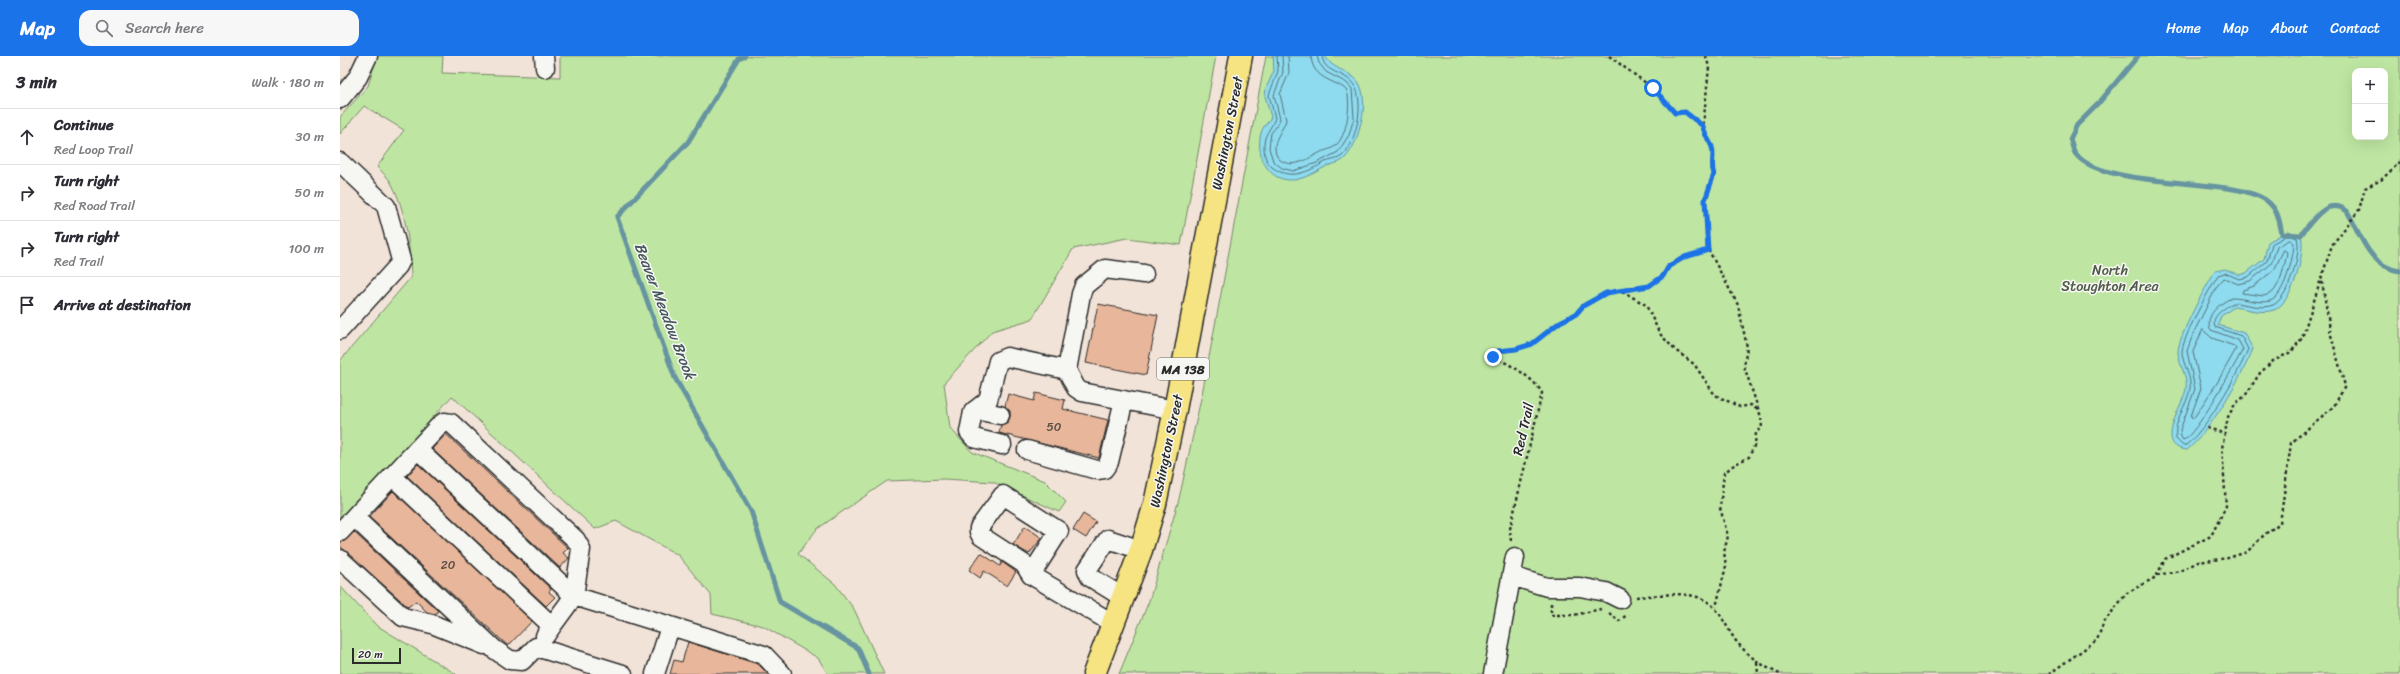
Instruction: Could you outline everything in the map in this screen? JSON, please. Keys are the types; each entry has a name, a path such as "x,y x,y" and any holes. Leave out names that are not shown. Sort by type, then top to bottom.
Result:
{"main road":[{"name":"Washington Street","path":"1094,674 1124,598 1155,504 1176,410 1241,56"}],"lane":[{"path":"340,99 358,77 368,56"},
{"path":"340,162 386,206 400,260 398,266 340,330"},
{"path":"1144,274 1105,269 1082,289 1067,370 1078,390 1176,410"},
{"path":"1002,445 974,438 970,434 972,416 975,410 988,400 996,364 1003,358 1067,370"},
{"path":"1027,450 1097,470 1104,469 1109,462 1124,400"},
{"path":"975,410 1000,415"},
{"path":"340,532 417,449 444,422 451,423 579,544 582,553 574,596 536,647 524,660 517,662 510,660 494,649 354,517"},
{"path":"417,449 574,596 764,655 782,674"},
{"path":"392,476 552,626"},
{"path":"1031,575 1058,531 1003,495 979,528 979,532 1024,564 1031,575 1114,624"},
{"path":"1124,598 1090,577 1087,570 1108,539 1141,550"},
{"path":"1492,674 1512,576 1514,551"},
{"path":"340,559 403,617 432,624 494,649"},
{"path":"1512,576 1551,588 1566,585 1580,587 1606,592 1620,598"},
{"path":"655,674 670,627"},
{"path":"536,647 623,674"}],"path":[{"path":"1608,56 1654,89 1675,113 1685,112 1703,126"},
{"path":"1706,56 1709,67 1703,126 1704,133 1712,149 1711,167 1714,174 1705,200 1708,250 1718,264 1719,273 1738,305 1747,347 1744,366 1759,411 1762,428 1756,434 1749,456 1736,463 1724,473 1720,508 1728,536 1724,552 1726,566 1716,607 1736,641 1757,662 1780,674"},
{"path":"2157,575 2165,559 2209,538 2226,507 2222,448 2228,418 2235,404 2245,396 2259,374 2273,361 2291,352 2302,338 2311,313 2320,275 2332,244 2359,210 2365,188 2379,181 2400,162"},
{"name":"Red Trail","path":"1514,551 1510,529 1542,393 1537,385 1518,370 1510,367 1505,361 1495,358 1493,355 1498,351 1516,349 1532,344 1560,322 1576,314 1583,306 1606,293 1649,286 1663,276 1669,266 1685,257 1708,250"},
{"path":"2049,674 2097,640 2104,622 2127,593 2157,575 2180,571 2198,562 2228,558 2247,552 2265,534 2280,523 2291,443 2334,406 2345,386 2331,335 2320,275"},
{"path":"1621,291 1647,306 1660,334 1675,350 1694,364 1715,395 1740,407 1751,405 1759,411"},
{"path":"2207,428 2224,433"},
{"path":"1551,588 1551,616"},
{"path":"1757,662 1758,674"}],"green space":[{"path":"377,56 443,56 442,73 560,77 560,56 1216,56 1181,245 1127,238 1073,249 1032,319 992,331 944,383 950,428 972,452 1045,481 1066,502 1059,512 993,482 944,479 887,481 817,529 798,554 835,584 854,609 884,674 828,674 818,658 763,626 712,614 711,595 678,555 616,521 595,529 452,396 340,522 340,361 411,277 410,253 400,203 390,181 377,167 404,130 364,106 340,134 340,117 368,86"},
{"name":"North Stoughton Area","path":"1266,56 2400,56 2400,674 1119,674 1149,601 1179,499 1202,394"},
{"path":"340,586 376,625 456,674 340,674"}],"water":[{"path":"1273,56 1325,56 1333,65 1354,77 1358,81 1363,96 1364,106 1356,139 1353,147 1345,158 1302,178 1293,180 1276,176 1269,171 1261,156 1260,138 1262,130 1271,117 1265,96 1266,88 1274,71"},
{"path":"2288,231 2301,235 2302,243 2300,265 2292,288 2281,305 2274,310 2260,311 2234,307 2221,316 2218,325 2244,333 2253,349 2233,388 2215,418 2205,431 2187,450 2177,447 2172,441 2171,433 2186,388 2184,374 2178,356 2179,345 2187,323 2199,299 2215,271 2225,269 2239,275 2246,273 2264,259 2268,242"}],"building":[{"path":"1098,304 1158,315 1146,375 1086,363"},
{"path":"1036,393 1065,400 1063,409 1108,420 1099,458 999,433 1001,425 1008,422 1010,417 1010,411 1005,406 1008,394 1034,401"},
{"path":"446,434 568,548 563,553 569,558 560,568 432,449"},
{"path":"418,464 551,589 549,592 555,597 546,606 407,476"},
{"path":"393,491 532,621 508,646 369,517"},
{"path":"1083,514 1096,522 1086,538 1073,530"},
{"path":"1025,526 1042,538 1029,554 1013,545"},
{"path":"354,532 438,611 435,614 427,612 416,601 408,607 340,546 340,542 347,539"},
{"path":"981,553 1000,566 1002,562 1016,572 1007,586 984,571 980,578 969,570"},
{"path":"688,642 758,664 768,674 670,674 674,660 682,662"}],"waterway":[{"name":"Beaver Meadow Brook","path":"745,56 739,59 688,142 617,217 675,378 751,511 780,602 858,648 869,674"},
{"path":"2138,56 2098,104 2077,125 2070,139 2075,153 2087,163 2105,171 2127,176 2225,188 2255,195 2266,200 2274,209 2279,219 2282,234 2301,235 2315,217 2321,212 2333,206 2340,207 2347,211 2373,257 2389,268 2400,271"}],"route":[{"path":"1493,357 1493,355 1500,350 1516,349 1532,344 1560,322 1576,314 1583,306 1606,293 1646,288 1663,276 1669,266 1685,257 1708,250 1705,200 1713,181 1714,174 1711,167 1712,148 1704,133 1703,126 1685,112 1675,113 1653,88"}]}
